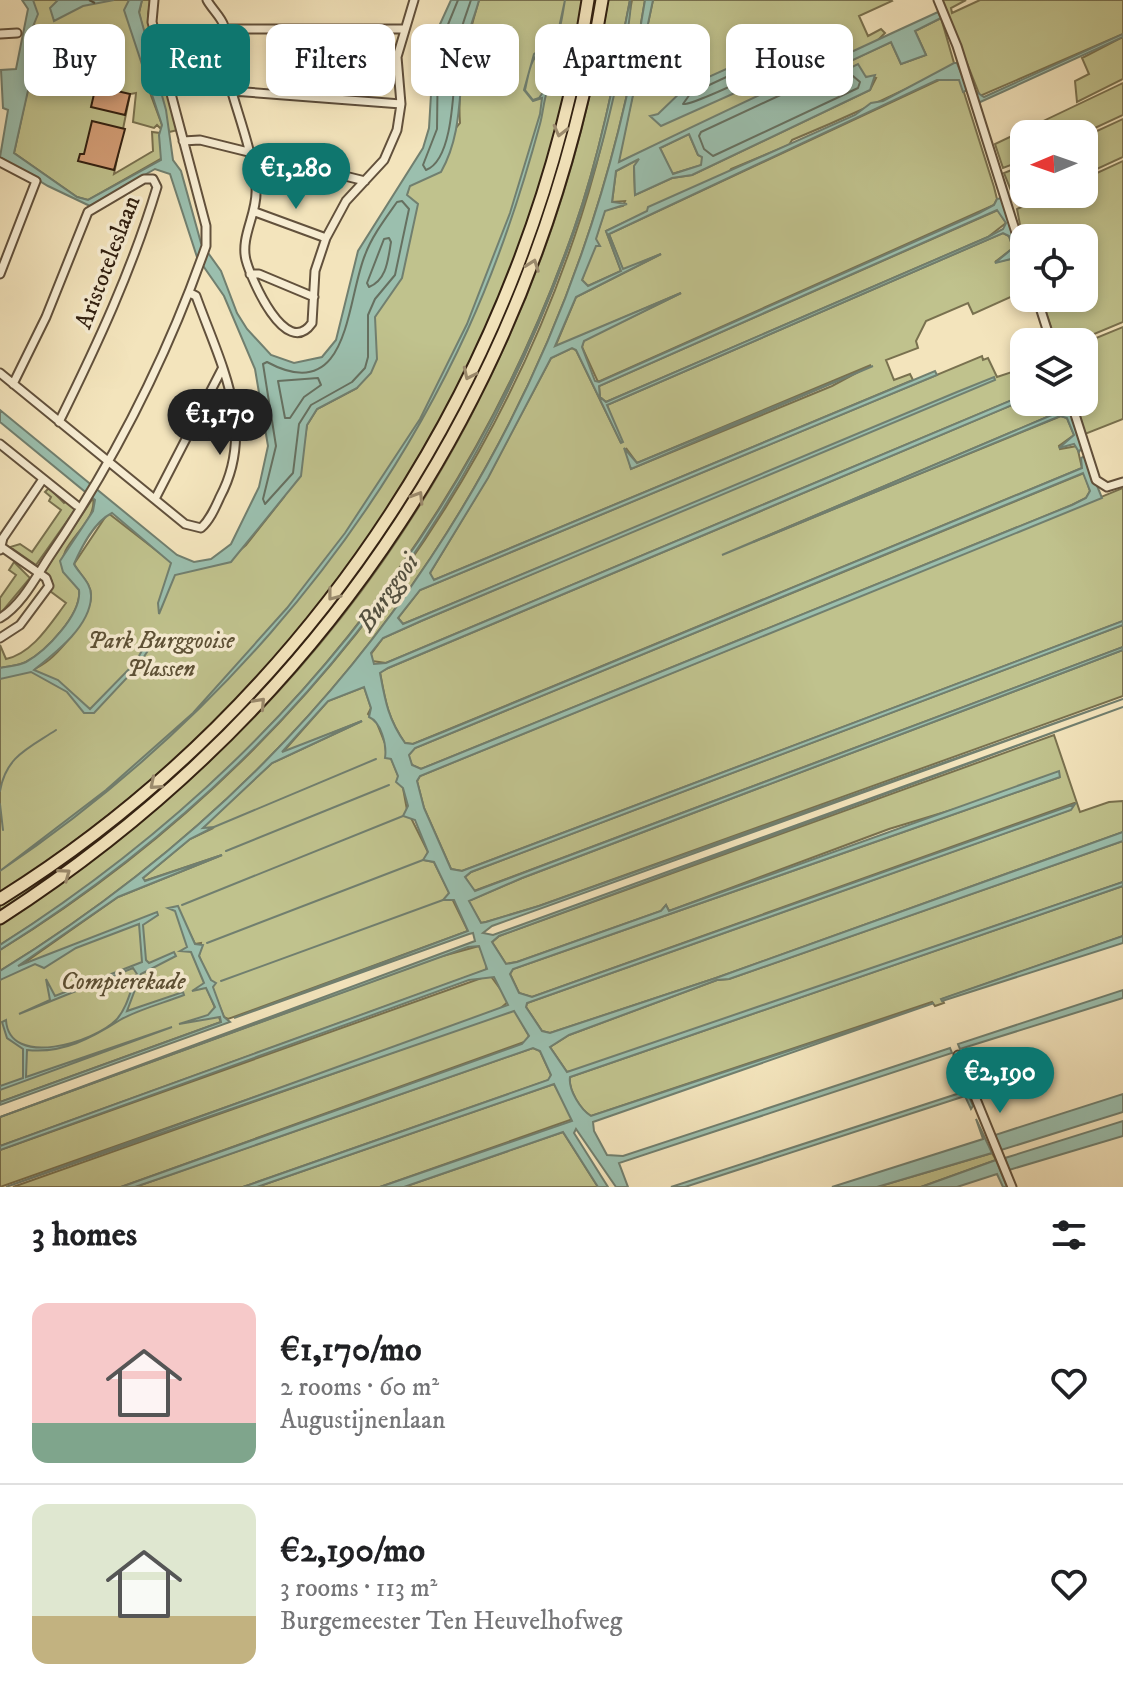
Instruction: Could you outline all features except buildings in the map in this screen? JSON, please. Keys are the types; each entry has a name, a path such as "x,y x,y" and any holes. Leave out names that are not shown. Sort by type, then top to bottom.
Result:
{"highway":[{"path":"0,899 92,836 209,735 303,632 392,511 466,381 530,231 561,129 588,0"},
{"path":"0,918 101,848 219,745 315,641 402,522 462,421 529,277 585,91 602,0"}],"street":[{"path":"0,618 12,610 39,572 110,461 155,376 206,246 206,226 150,13 154,0"},
{"path":"207,0 222,24"},
{"path":"233,96 256,189 255,212 244,245 250,274 266,305 288,331 309,327 315,271 326,238 346,201 384,160 392,144 401,104 397,64 414,0"},
{"path":"940,3 1013,224"},
{"path":"250,29 405,29"},
{"path":"0,34 17,33"},
{"path":"250,92 401,104"},
{"path":"183,141 200,140 365,181"},
{"path":"0,162 36,181 0,274"},
{"name":"Aristoteleslaan","path":"13,384 46,317 88,212 144,179 153,179 157,187 128,273 104,331 59,422"},
{"path":"255,212 326,238"},
{"path":"250,274 259,274 314,297"},
{"path":"0,373 185,524 201,528 229,481 238,433 222,369 196,296 190,293"},
{"path":"155,499 222,369"},
{"path":"1075,416 1096,480 1107,487 1123,482"},
{"path":"0,444 76,505"},
{"path":"0,638 20,625 48,589 49,582 39,572 1,549 2,535 43,479"},
{"path":"958,1055 1012,1187"}],"green space":[{"path":"26,0 133,0 141,45 141,96 151,96 162,125 161,129 157,125 154,128 133,122 136,93 130,94 114,174 153,151 152,132 160,133 162,158 88,200 77,197 14,153 26,96 125,96 125,24 33,24"},
{"path":"142,0 151,0 148,14 151,24 142,24 139,13"},
{"name":"Park Burggooise Plassen","path":"479,0 583,0 579,24 535,24 535,96 566,96 565,101 539,191 506,280 468,366 424,450 374,531 318,607 257,679 190,746 144,786 0,895 0,675 29,670 45,663 79,626 89,605 91,592 74,564 108,513 184,572 232,557 246,545 284,497 303,449 307,425 317,409 357,388 375,332 375,317 409,186 460,123 460,96 519,96 519,24 473,24"},
{"path":"591,0 598,0 593,24 585,24"},
{"path":"608,0 630,0 625,24 603,24"},
{"path":"632,0 645,0 640,24 627,24"},
{"path":"653,0 892,1 859,16 868,36 881,29 885,33 877,41 853,52 853,24 726,24 726,96 760,96 618,163 632,96 710,96 710,24 648,24"},
{"path":"942,0 966,0 951,8 952,13 980,0 1123,0 1123,34 980,96"},
{"path":"941,18 954,63 606,231 621,271 588,286 582,280 605,210 623,206 625,201 612,202 616,171 640,158 634,167 635,195 672,178 692,175 870,90 876,78 853,75 853,60 891,42 901,64 926,55 915,31"},
{"path":"1123,37 1123,79 1077,102 1075,81 1089,74 1082,58"},
{"path":"941,79 960,80 994,187 997,199 994,205 598,382 582,347 584,340 681,293 555,347 576,297 661,254 623,270 609,234"},
{"path":"1123,83 1123,115 1098,127 1098,120 1045,120"},
{"path":"160,96 169,96 178,130 169,132"},
{"path":"566,96 577,96 537,241 493,350 456,423 414,494 367,563 317,629 263,692 206,751 129,820 0,914 0,904 73,853 142,798 208,739 269,676 326,609 379,538 426,463 468,385 508,299 539,202"},
{"path":"589,96 611,96 574,229 530,338 478,443 417,542 348,636 272,724 188,805 97,879 0,945 0,925 74,874 146,818 204,766 282,688 352,603 415,512 470,417 518,317 556,214"},
{"path":"613,96 625,96 613,150 567,294 506,430 431,558 343,676 241,785 127,884 0,971 0,950 99,883 191,808 277,725 355,635 426,538 487,436 539,329 581,217"},
{"path":"1123,119 1123,157 1098,169 1098,131"},
{"path":"689,134 698,155 703,157 702,165 672,174 660,148"},
{"path":"1010,137 1010,165 1003,168 995,144"},
{"path":"1123,161 1123,322 1098,332 1098,328 1051,328 1046,312 1098,312 1098,224 1020,224 1017,209 1098,208 1098,173"},
{"path":"1010,171 1010,188 1004,173"},
{"path":"998,210 1006,223 988,237 606,402 600,397 599,386"},
{"path":"1003,233 1009,236 1010,250 995,262 1010,259 1010,297 973,314 968,303 926,321 916,341 918,348 886,360 894,380 910,374 913,380 434,580 431,578 430,573 488,477 551,358 572,348 576,350 621,443 607,405","holes":["871,365 832,386 631,469 626,448 637,463"]},
{"path":"1123,327 1123,419 1085,434 1079,416 1098,416 1098,337"},
{"path":"982,356 983,360 988,358 997,377 1010,373 1010,401 386,663 372,661 371,654 383,638 995,378 403,624 398,618 420,590"},
{"path":"1010,406 1010,416 1050,416 753,542 1061,416 1067,418 1074,435 1059,446 1060,449 1077,446 1082,468 413,744 405,743 395,726 380,672"},
{"path":"1084,473 1090,491 1086,498 1072,505 421,769 412,765 408,755 415,748"},
{"path":"49,488 64,503 67,501 77,507 36,565 10,547 20,544 32,552 61,510 49,501 51,497 45,492"},
{"path":"1123,488 1123,621 462,871 451,869 424,808 417,781 420,776"},
{"path":"93,498 89,517 62,560 64,571 79,590 75,610 61,631 34,657 0,668 0,645 6,659 25,651 66,603 50,591 52,581 44,572"},
{"path":"14,562 30,578 0,614 0,598 16,575 9,570"},
{"path":"1123,625 1123,647 474,891 465,877 471,872"},
{"path":"1123,650 1123,696 539,906 481,923 468,901 522,878"},
{"name":"Compierekade","path":"364,687 371,708 368,714 376,721 403,788 407,810 428,852 424,860 434,862 468,931 228,1019 224,1017 199,956 201,943 195,944 177,907 191,951 221,1022 0,1102 0,980 118,897 222,855 144,881 143,878 190,839 211,829 202,828 272,763 362,721 282,753 328,701"},
{"path":"1054,735 1080,812 1109,802 1123,801 1123,832 716,978 550,1033 542,1031 526,1007 527,1003 1070,810 1074,803 532,997 519,993 510,974 513,969 1060,777 889,829 669,911 666,905 661,911 517,962 506,964 492,942 499,936"},
{"path":"1123,841 1123,882 580,1069 567,1072 550,1047 569,1035 717,980 729,979"},
{"path":"1123,886 1123,936 942,999 944,1003 935,1006 932,1002 591,1116 573,1093 570,1077"},
{"path":"479,946 487,963 486,970 0,1146 0,1117 439,957"},
{"path":"490,975 509,1001 496,1012 0,1187 0,1150"},
{"path":"515,1011 529,1036 527,1041 121,1187 13,1187"},
{"path":"533,1048 540,1051 551,1075 549,1080 243,1187 135,1187"},
{"path":"554,1084 573,1119 380,1187 257,1187"},
{"path":"563,1132 598,1187 404,1187"},
{"path":"992,1153 996,1160 921,1187 877,1187"}],"water":[{"path":"22,0 33,0 38,14 34,24 25,24 28,9"},
{"path":"58,0 114,0 83,6 54,21 50,8"},
{"path":"129,0 142,0 139,12 142,24 141,61 124,10"},
{"path":"451,0 479,0 472,24 440,24"},
{"path":"630,0 628,24 625,24"},
{"path":"645,0 653,0 648,24 640,24"},
{"path":"938,12 941,18 915,31 926,55 901,64 891,42 853,60 853,52"},
{"path":"24,29 24,96 27,96 14,153 77,197 88,200 161,160 159,135 162,125 152,96 162,96 173,160 181,171 201,243 221,271 237,313 247,329 271,355 294,363 322,357 336,340 358,251 423,148 429,128 431,96 460,96 453,142 441,172 410,186 407,195 418,204 402,278 375,317 377,359 371,373 357,388 317,409 307,425 301,476 231,562 175,575 159,614 158,603 171,563 112,513 94,528 74,564 89,587 89,608 70,639 34,670 58,680 90,709 135,663 152,633 155,631 158,635 138,666 94,713 84,713 67,692 31,672 0,679 0,668 34,657 61,631 75,610 79,590 63,572 60,561 93,511 95,500 0,422 0,410 177,555 194,562 211,559 231,544 259,487 268,446 255,369 224,296 197,257 170,174 155,169 90,206 48,186 0,157 8,110 3,108 1,70 16,69"},
{"path":"1123,34 1123,37 978,103 975,91 984,97"},
{"path":"957,63 968,90 963,92 959,80 937,80 609,234 623,269 661,254 576,297 555,346 681,293 584,341 582,347 595,381 599,382 979,213 994,205 997,199 1001,198 1010,225 1010,239 1003,233 607,405 621,443 576,350 572,348 551,358 488,478 430,573 434,580 935,371 937,375 420,590 398,618 403,624 957,392 994,377 995,380 383,638 371,653 374,664 386,663 1010,401 1010,406 388,668 380,673 384,692 391,717 405,743 413,744 443,732 1082,468 1081,458 1085,456 1102,498 420,776 417,781 424,808 451,869 462,871 1123,621 1123,625 471,872 465,877 475,891 1123,647 1123,650 522,878 469,901 481,923 539,906 1123,699 492,926 483,933 493,935 1123,707 499,936 492,942 506,964 517,962 661,911 666,905 669,911 1059,771 1060,777 513,969 510,974 519,993 532,997 1075,804 1071,810 527,1003 526,1007 542,1031 550,1033 716,978 1123,832 1123,841 729,979 717,980 569,1035 550,1047 567,1072 1123,882 1123,886 570,1077 576,1099 591,1116 934,1003 593,1122 594,1131 607,1155 623,1156 950,1048 952,1053 619,1163 628,1187 616,1187 576,1129 574,1133 608,1187 598,1187 563,1132 404,1187 380,1187 572,1121 554,1084 257,1187 243,1187 548,1080 551,1075 540,1051 533,1048 135,1187 121,1187 522,1044 529,1036 514,1011 6,1187 508,1005 494,977 469,980 0,1150 0,1146 487,969 479,946 468,947 0,1117 475,941 473,933 469,934 234,1018 468,931 454,900 443,900 449,893 434,862 423,860 428,852 415,820 403,816 408,806 403,788 396,782 398,776 391,759 385,758 380,729 369,717 371,708 364,687 328,701 282,752 362,721 272,763 203,828 214,827 190,839 143,878 145,881 222,855 118,897 18,966 157,912 158,915 143,925 146,960 149,963 174,952 176,956 141,974 127,1011 183,992 184,995 135,1013 99,1033 76,1043 52,1050 27,1050 26,1077 172,1027 0,1090 0,1086 23,1078 23,1049 7,1038 2,1022 6,1020 11,1035 22,1044 54,1047 90,1036 116,1020 126,1004 137,974 133,968 19,1014 50,1000 46,979 55,996 142,962 139,924 76,948 44,968 35,964 0,980 0,971 127,884 241,785 343,676 431,558 506,430 567,294 613,150 625,96 633,96 619,162 758,96 853,96 853,66 858,64 866,77 875,75 870,90 692,175 672,178 635,195 634,166 639,159 616,171 612,202 627,204 605,211 596,239 600,246 596,246 582,280 588,286 621,271 606,231 647,211 648,207 855,115 871,103 883,101","holes":["689,134 698,155 702,157 701,165 673,174 660,148","997,210 1006,223 1003,229 988,237 606,402 600,397 599,386","1083,473 1090,491 1086,498 1072,505 421,769 412,765 409,755 415,748"]},
{"path":"726,69 728,96 661,126 650,116 658,114 677,96 710,96 710,76"},
{"path":"529,73 525,90 533,100 546,96 517,202 499,254 468,329 427,410 380,488 328,562 271,632 209,698 143,760 73,818 0,871 106,790 193,713 287,608 345,533 420,419 467,324 510,213 540,114 542,98 533,101 524,90"},
{"path":"610,96 614,96 613,101 581,209"},
{"path":"573,232 556,282 505,398 444,508 374,610 295,706 206,794 108,876 0,950 0,945 98,877 189,803 272,723 348,636 417,543 478,445 530,340"},
{"path":"1010,250 1010,259 995,263"},
{"path":"873,366 631,469 624,448 637,463"},
{"path":"1050,416 1060,416 722,555"},
{"path":"1060,416 1072,416 1082,447 1079,452 1074,444 1059,448 1074,435 1067,418"},
{"path":"178,906 195,944 203,945 199,956 211,980 216,983 213,987 224,1017 230,1022 0,1105 0,1102 221,1022 220,1017 179,1024 208,1015 215,1007 206,988 192,991 204,983 191,952 180,951 187,947 175,911 168,908"},
{"path":"1123,936 1123,943 941,999"},
{"path":"1123,990 1123,998 960,1049 958,1044"},
{"path":"961,1076 973,1106 971,1109 965,1096 685,1187 671,1187 963,1092 958,1077"},
{"path":"1123,1094 1123,1112 1001,1150 995,1135"},
{"path":"976,1119 992,1153 877,1187 832,1187 983,1139"},
{"path":"1123,1121 1123,1136 1009,1170 1005,1158"},
{"path":"996,1160 1007,1187 1003,1187 997,1174 957,1187 921,1187"}],"waterway":[{"path":"0,791 13,761 56,730"},
{"path":"214,827 376,759"},
{"path":"226,851 389,785"},
{"path":"0,804 3,830"},
{"path":"182,905 403,816"},
{"path":"207,943 423,860"},
{"path":"221,981 443,900"}],"ferry route":[{"path":"89,0 95,3"}],"water label":[{"name":"Burggooi","path":"387,592"}]}
